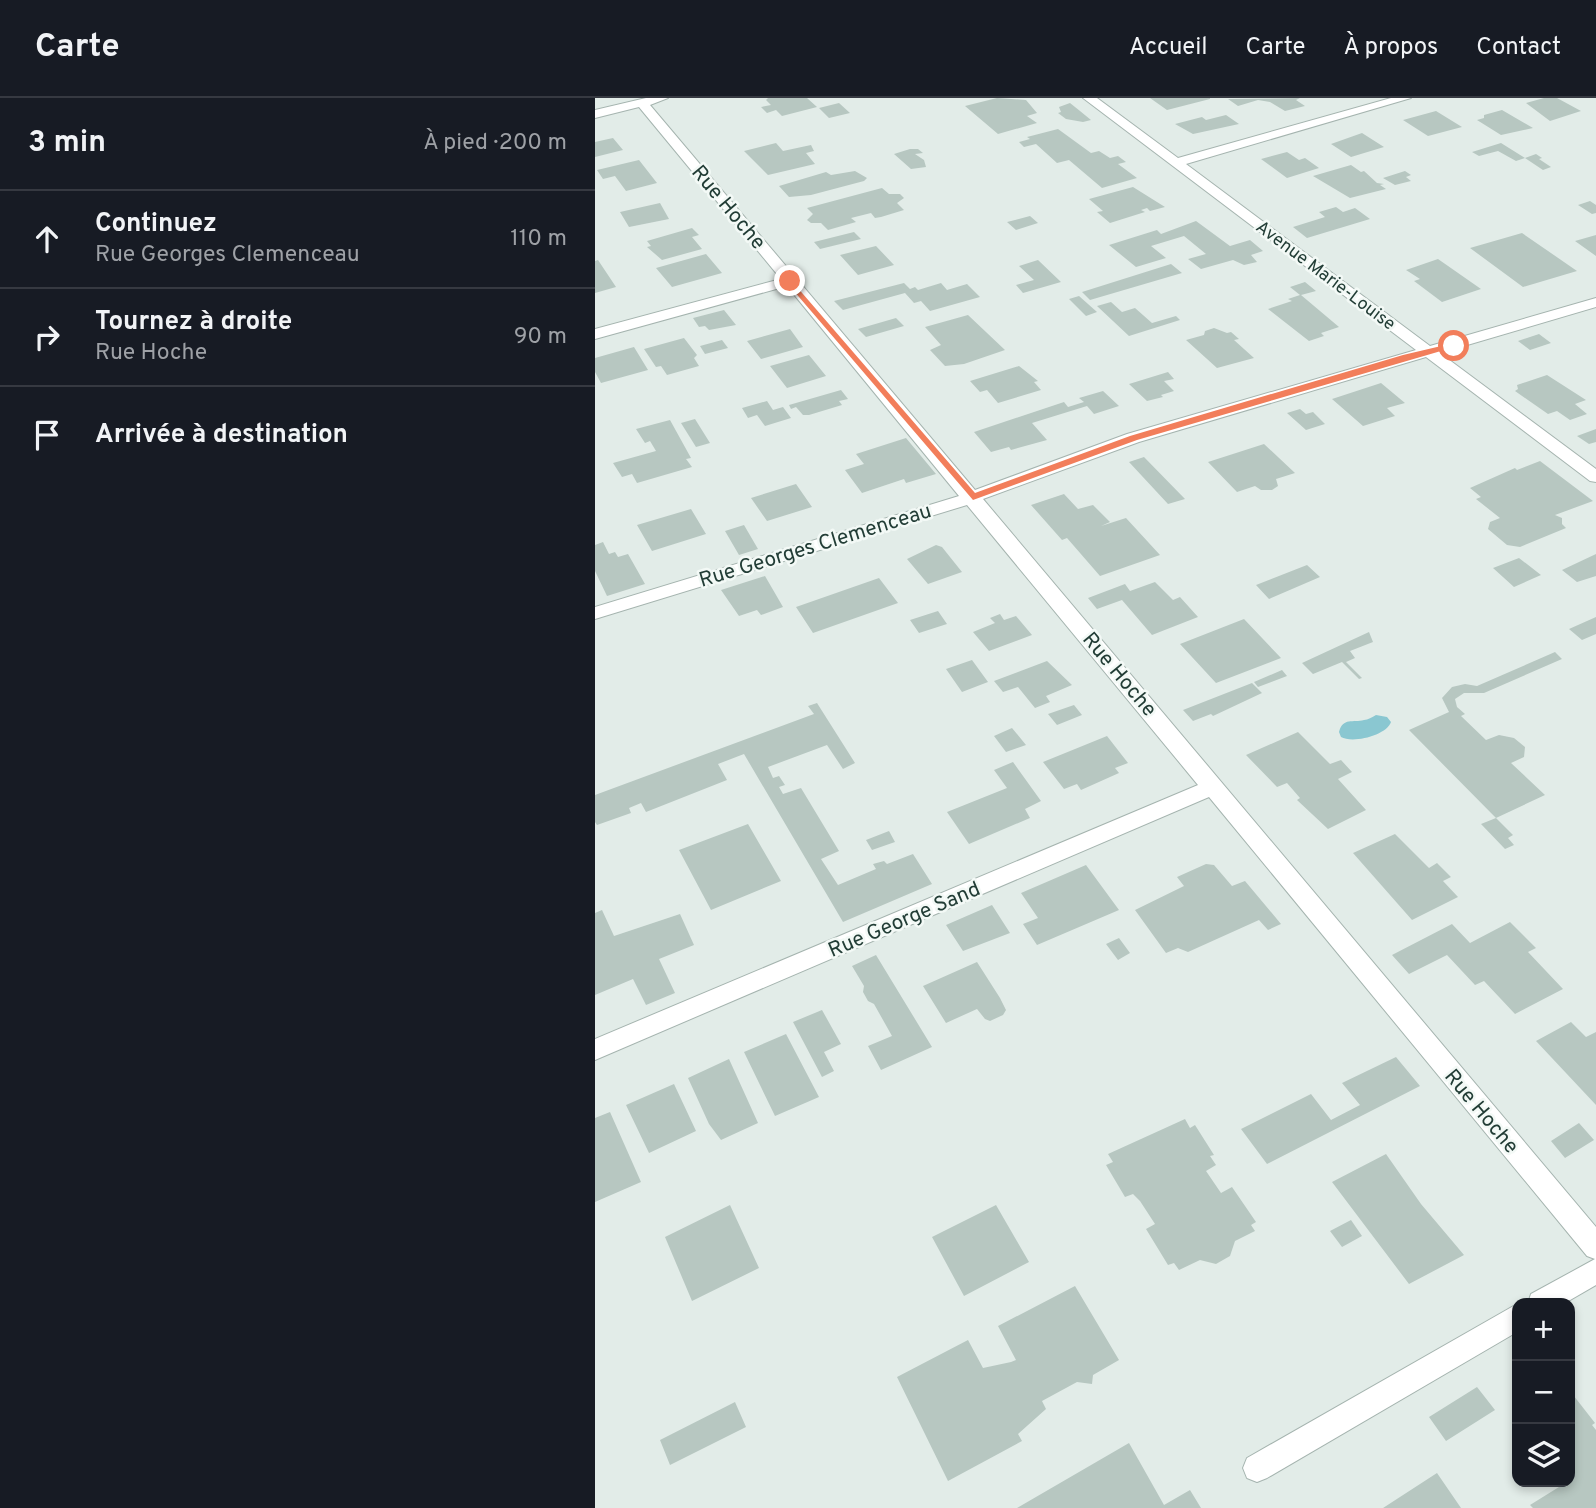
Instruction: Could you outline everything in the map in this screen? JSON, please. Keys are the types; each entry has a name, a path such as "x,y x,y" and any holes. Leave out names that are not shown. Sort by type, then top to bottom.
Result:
{"street":[{"path":"595,114 662,98"},
{"name":"Avenue Marie-Louise","path":"1089,98 1596,477"},
{"path":"1175,163 1405,98"},
{"name":"Rue Hoche","path":"642,103 1596,1247"},
{"path":"595,334 790,281"},
{"name":"Rue Georges Clemenceau","path":"595,612 973,497 1133,438 1596,302"},
{"name":"Rue George Sand","path":"595,1050 1213,787"},
{"path":"1550,1298 1596,1271"},
{"path":"1257,1468 1512,1320"}],"water":[{"path":"1376,715 1387,717 1391,722 1383,731 1361,739 1341,737 1339,732 1346,722 1367,720"}],"building":[{"path":"807,98 817,107 782,116 776,110 767,113 761,107 771,105 766,100"},
{"path":"997,98 1026,100 1037,113 1027,116 1037,123 998,134 965,106"},
{"path":"1150,98 1210,98 1210,99 1167,110"},
{"path":"1300,98 1296,100 1305,106 1285,111 1270,102 1258,100 1238,106 1228,99"},
{"path":"1557,98 1581,111 1550,121 1526,103"},
{"path":"839,103 850,113 829,118 819,108"},
{"path":"1070,103 1091,120 1083,122 1066,119 1058,113 1061,112 1059,107"},
{"path":"1502,110 1533,128 1501,135 1477,120"},
{"path":"1436,111 1462,127 1428,136 1403,120"},
{"path":"1226,115 1239,124 1193,134 1175,124 1202,117 1206,120"},
{"path":"1058,129 1091,153 1099,151 1110,158 1118,156 1126,162 1118,164 1137,178 1102,188 1069,160 1057,163 1036,144 1024,147 1019,142 1030,139 1027,137"},
{"path":"1362,133 1384,147 1351,157 1331,144"},
{"path":"613,138 623,150 595,157 595,142"},
{"path":"776,143 783,151 811,145 814,151 806,153 815,164 768,175 744,151"},
{"path":"1501,143 1525,158 1516,161 1498,151 1479,156 1472,152"},
{"path":"918,149 923,153 915,154 924,160 926,167 911,169 894,154"},
{"path":"1287,152 1299,160 1305,158 1319,168 1287,178 1261,159"},
{"path":"1536,154 1551,167 1543,170 1525,158"},
{"path":"639,160 657,183 626,191 615,176 603,179 597,170"},
{"path":"1351,165 1361,172 1364,171 1377,183 1384,184 1380,185 1386,189 1350,198 1313,176"},
{"path":"855,171 867,178 811,195 789,197 779,186 826,172 831,175"},
{"path":"1405,171 1411,175 1406,177 1411,181 1395,185 1383,178"},
{"path":"1133,187 1165,207 1150,211 1147,208 1141,210 1145,212 1110,223 1097,212 1103,211 1089,199"},
{"path":"882,188 889,194 900,194 904,198 897,203 904,210 875,218 871,213 851,218 856,222 828,230 821,223 807,220 813,214 807,208"},
{"path":"1590,201 1596,205 1596,213 1592,214 1578,205"},
{"path":"660,203 669,219 629,227 620,212"},
{"path":"1336,207 1343,212 1355,208 1370,219 1307,238 1293,227 1325,217 1319,212"},
{"path":"1030,216 1038,223 1016,230 1007,222"},
{"path":"1196,221 1230,246 1250,240 1263,251 1251,255 1257,262 1244,265 1233,260 1201,269 1188,259 1206,254 1184,236 1151,246 1166,258 1136,267 1109,245 1157,230 1161,234"},
{"path":"692,228 699,235 692,237 702,249 662,260 647,247 651,246 647,241"},
{"path":"854,232 861,239 820,249 814,242"},
{"path":"1522,233 1577,271 1523,287 1470,248"},
{"path":"1596,235 1596,256 1575,241"},
{"path":"876,246 894,265 858,275 840,255"},
{"path":"706,254 722,273 672,287 656,268"},
{"path":"1438,259 1481,289 1442,302 1414,281 1420,279 1406,270"},
{"path":"598,260 616,287 595,293 595,261"},
{"path":"1038,260 1061,282 1023,293 1016,285 1034,280 1019,266"},
{"path":"1171,264 1182,273 1090,300 1082,292"},
{"path":"1305,282 1316,291 1301,295 1339,327 1321,333 1324,336 1309,341 1268,309 1292,301 1288,299 1300,295 1290,287"},
{"path":"904,283 910,289 915,287 918,290 941,283 947,290 967,284 980,297 930,311 921,301 914,303 905,293 843,310 834,301"},
{"path":"1079,296 1097,312 1086,316 1069,299"},
{"path":"1111,302 1122,312 1135,308 1152,323 1176,316 1180,320 1129,336 1097,306"},
{"path":"724,310 736,325 709,330 705,326 699,327 693,318"},
{"path":"968,315 1005,350 964,364 945,366 930,350 941,345 925,327"},
{"path":"896,318 904,326 866,337 858,329"},
{"path":"1214,328 1231,332 1239,339 1234,340 1254,358 1217,368 1186,340 1204,335 1205,331"},
{"path":"790,329 803,347 761,359 747,341"},
{"path":"1539,334 1551,343 1530,350 1518,341"},
{"path":"684,338 697,355 694,358 699,366 667,375 661,366 656,367 644,349"},
{"path":"722,340 728,348 705,354 700,346"},
{"path":"634,347 648,370 601,383 595,372 595,358"},
{"path":"809,355 826,376 787,388 770,366"},
{"path":"1019,366 1038,381 1034,382 1041,390 998,403 987,390 980,392 970,381"},
{"path":"1168,372 1174,379 1164,381 1174,391 1161,395 1163,397 1147,401 1129,384"},
{"path":"1547,375 1586,400 1575,404 1587,414 1570,420 1557,411 1548,414 1515,391 1518,389 1517,385"},
{"path":"1381,383 1405,403 1387,408 1395,416 1363,426 1332,399"},
{"path":"841,390 848,399 839,401 842,405 809,415 803,415 796,407 791,409 789,405"},
{"path":"1103,391 1119,406 1094,414 1087,406 1032,423 1047,440 1011,450 1009,447 991,452 974,432 1064,402 1068,407 1084,402 1079,398"},
{"path":"767,401 773,410 783,407 791,418 765,426 757,415 748,418 742,408"},
{"path":"1300,409 1306,414 1313,412 1325,424 1306,430 1287,413"},
{"path":"695,419 710,443 696,447 681,423"},
{"path":"670,420 691,458 686,459 692,467 637,483 632,474 622,477 613,463 656,451 650,441 645,443 636,429"},
{"path":"1596,429 1596,442 1589,444 1577,436"},
{"path":"906,438 936,474 906,483 904,479 862,493 845,470 864,464 856,454"},
{"path":"1264,444 1295,473 1276,479 1278,486 1272,490 1261,490 1255,486 1237,492 1208,462"},
{"path":"1144,457 1185,499 1168,504 1129,462"},
{"path":"1540,461 1593,501 1555,515 1562,518 1562,524 1566,528 1520,547 1507,545 1488,529 1490,522 1500,518 1476,499 1481,497 1470,488 1515,468 1517,470"},
{"path":"796,484 812,507 767,521 751,498"},
{"path":"1064,494 1078,509 1093,505 1110,522 1101,526 1126,518 1160,555 1100,576 1067,538 1062,540 1031,505"},
{"path":"691,509 706,534 652,551 637,525"},
{"path":"744,525 758,549 739,555 725,531"},
{"path":"603,542 609,554 615,552 618,557 628,554 645,584 607,596 595,571 595,545"},
{"path":"936,545 942,547 962,572 928,584 907,559"},
{"path":"1596,554 1596,576 1577,582 1562,570"},
{"path":"1519,558 1541,575 1514,587 1493,568"},
{"path":"1307,565 1320,577 1269,599 1256,585"},
{"path":"765,576 783,607 761,615 757,610 739,616 721,590"},
{"path":"879,578 898,603 813,633 796,607"},
{"path":"1155,582 1173,600 1180,597 1198,617 1152,635 1122,600 1097,609 1088,598 1125,584 1130,591"},
{"path":"938,611 947,624 919,633 910,620"},
{"path":"1000,614 1004,620 1016,616 1032,635 989,651 973,632 995,623 990,618"},
{"path":"1596,617 1596,634 1582,640 1569,629"},
{"path":"1244,619 1281,658 1216,683 1180,644"},
{"path":"1369,632 1373,642 1350,651 1355,658 1346,662 1362,678 1359,679 1342,662 1313,674 1302,663"},
{"path":"1555,652 1562,659 1484,693 1464,693 1455,699 1457,707 1465,714 1461,716 1486,740 1499,735 1514,738 1525,747 1524,757 1511,763 1545,795 1496,818 1409,730 1449,712 1442,698 1452,687 1465,684 1477,686"},
{"path":"972,660 988,682 962,692 946,669"},
{"path":"1047,661 1072,685 1046,696 1050,702 1035,708 1018,687 1003,692 994,681"},
{"path":"1282,670 1287,676 1258,687 1254,682"},
{"path":"1252,683 1262,693 1213,716 1211,714 1193,721 1183,710"},
{"path":"817,703 855,763 843,769 827,745 768,767 773,778 779,776 785,785 779,787 783,794 801,788 839,851 821,859 838,885 876,869 873,864 884,861 887,864 913,854 932,884 843,922 744,754 718,764 727,780 646,812 641,803 629,808 631,813 597,825 595,822 595,795 814,714 808,706"},
{"path":"1074,705 1082,715 1057,725 1048,714"},
{"path":"1012,728 1026,745 1006,752 994,736"},
{"path":"1298,732 1330,764 1341,760 1352,772 1338,779 1366,810 1328,829 1297,800 1300,798 1287,783 1277,787 1246,755"},
{"path":"1107,736 1128,763 1115,768 1119,773 1081,790 1077,784 1064,789 1043,762"},
{"path":"1013,762 1041,801 1025,809 1030,818 969,844 947,812 1007,788 994,770"},
{"path":"1496,818 1513,835 1508,838 1514,845 1505,849 1481,824"},
{"path":"748,824 781,881 711,910 679,850"},
{"path":"889,831 895,842 872,850 866,840"},
{"path":"1395,834 1429,868 1437,863 1451,877 1443,881 1458,897 1412,920 1353,853"},
{"path":"1206,864 1214,865 1232,886 1245,881 1281,924 1268,930 1259,920 1188,952 1178,948 1166,953 1135,910 1184,886 1177,877"},
{"path":"1086,865 1119,910 1037,945 1023,924 1038,918 1021,893"},
{"path":"992,905 1010,933 963,951 946,925"},
{"path":"602,910 614,936 680,914 694,945 659,959 675,993 646,1005 633,979 595,995 595,913"},
{"path":"1510,922 1536,948 1528,952 1563,989 1515,1014 1484,981 1475,985 1447,955 1409,974 1392,955 1452,924 1470,943"},
{"path":"1119,938 1130,953 1118,960 1106,944"},
{"path":"876,955 932,1047 881,1070 868,1046 892,1036 874,1004 868,1001 863,992 864,986 852,966"},
{"path":"977,962 1006,1010 1003,1015 990,1021 977,1009 946,1023 923,986"},
{"path":"822,1010 841,1044 824,1052 834,1071 822,1077 793,1022"},
{"path":"1571,1022 1586,1037 1596,1032 1596,1105 1536,1041"},
{"path":"786,1034 819,1097 775,1116 744,1052"},
{"path":"1396,1057 1420,1086 1267,1164 1241,1129 1311,1094 1331,1120 1360,1105 1342,1083"},
{"path":"729,1059 758,1123 721,1140 709,1124 688,1078"},
{"path":"674,1084 696,1131 649,1153 626,1105"},
{"path":"610,1112 641,1182 595,1202 595,1118"},
{"path":"1185,1119 1190,1128 1195,1125 1214,1155 1210,1156 1216,1165 1206,1171 1221,1193 1232,1187 1256,1222 1251,1225 1255,1231 1235,1241 1230,1256 1216,1264 1200,1260 1179,1270 1174,1263 1168,1265 1146,1229 1155,1224 1140,1201 1133,1194 1125,1197 1106,1165 1113,1162 1108,1154"},
{"path":"1579,1123 1594,1140 1565,1158 1551,1141"},
{"path":"1386,1154 1421,1204 1464,1255 1409,1284 1332,1182"},
{"path":"730,1205 759,1268 692,1301 665,1237"},
{"path":"996,1205 1029,1262 964,1296 932,1237"},
{"path":"1351,1220 1362,1236 1342,1247 1330,1231"},
{"path":"1075,1286 1119,1360 1093,1375 1092,1384 1077,1382 1042,1401 1046,1409 1018,1434 1022,1441 948,1481 897,1377 968,1340 983,1368 1016,1360 998,1326"},
{"path":"1477,1387 1495,1410 1446,1441 1429,1417"},
{"path":"1575,1397 1595,1423 1592,1425 1596,1430 1596,1508 1533,1508 1530,1505 1559,1487 1575,1487"},
{"path":"735,1402 746,1427 670,1465 660,1440"},
{"path":"1129,1443 1164,1505 1190,1490 1201,1508 1017,1508"},
{"path":"1437,1473 1461,1508 1383,1508"}],"route":[{"path":"790,281 973,497 1133,438 1406,356 1454,346"}]}
